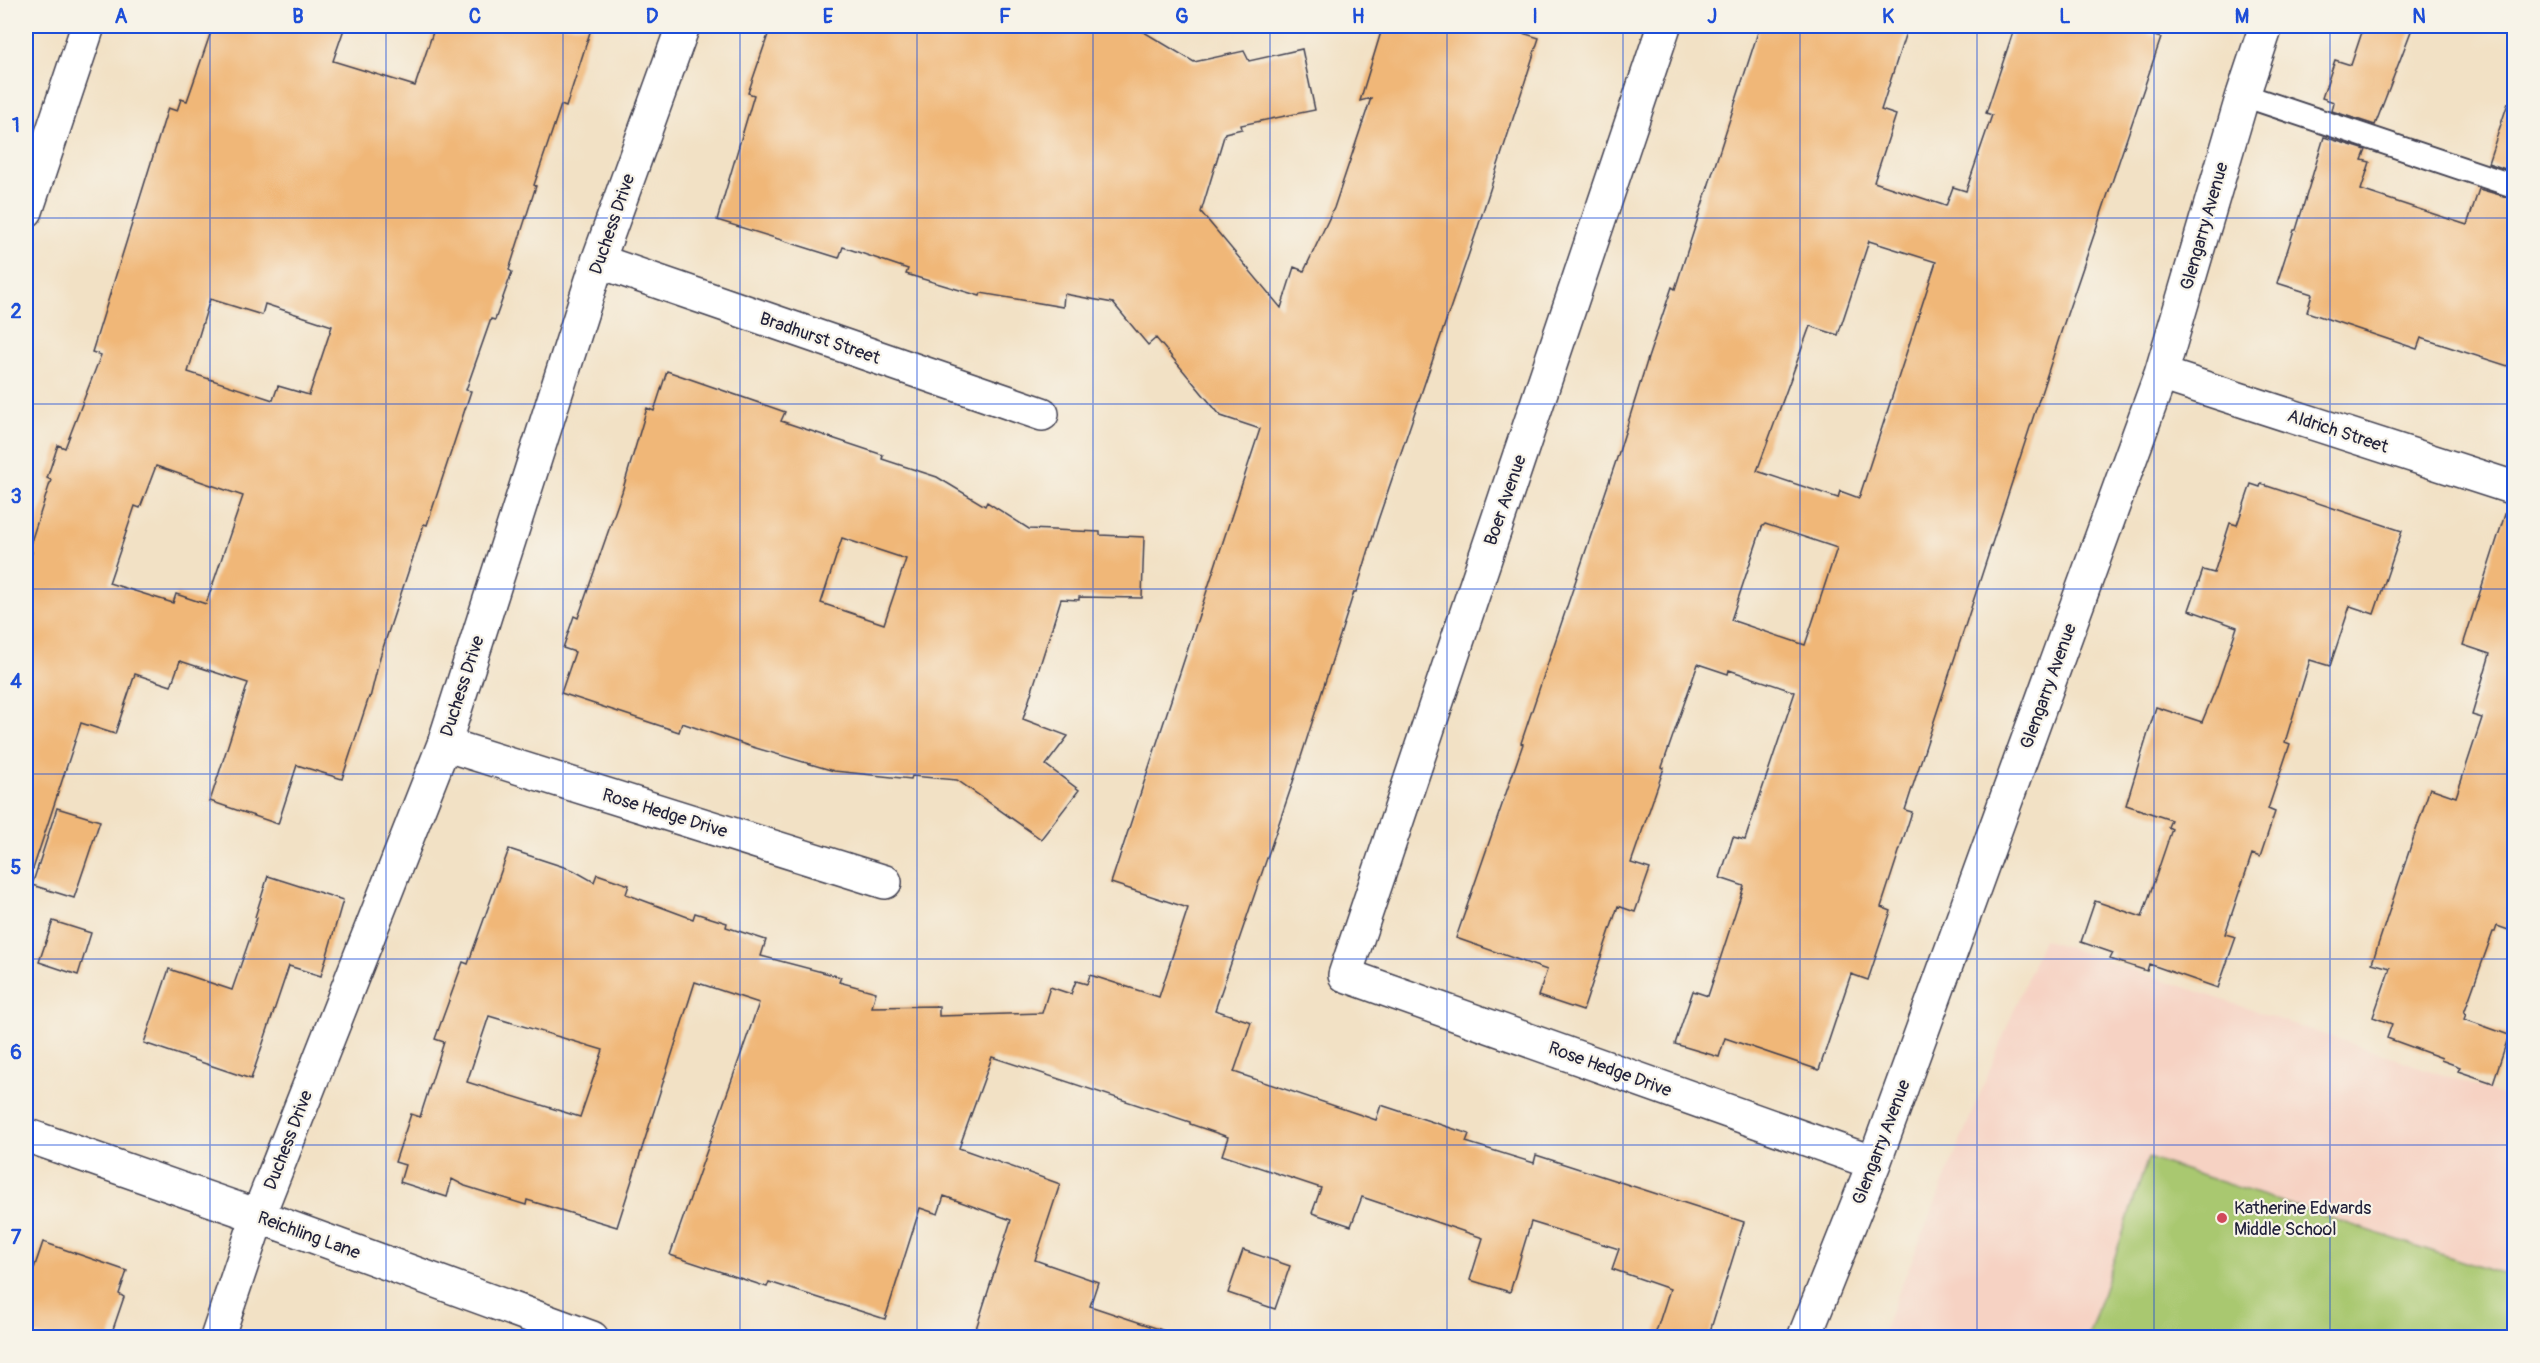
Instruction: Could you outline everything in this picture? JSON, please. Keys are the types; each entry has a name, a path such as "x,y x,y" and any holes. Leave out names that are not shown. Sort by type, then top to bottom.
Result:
{"street":[{"path":"26,211 88,26"},
{"name":"Duchess Drive","path":"217,1338 258,1216 444,744 598,261 683,26"},
{"name":"Boer Avenue","path":"1345,975 1664,26"},
{"name":"Glengarry Avenue","path":"1804,1338 1874,1163 2161,374 2243,95 2266,26"},
{"name":"Bradhurst Street","path":"598,261 1042,414"},
{"name":"Aldrich Street","path":"2161,374 2514,488"},
{"name":"Rose Hedge Drive","path":"444,744 885,882"},
{"name":"Rose Hedge Drive","path":"1345,975 1874,1163"},
{"name":"Reichling Lane","path":"26,1135 258,1216 592,1338"}],"lane":[{"path":"2243,95 2514,186"}],"shaded area":[{"name":"Katherine Edwards Middle School","path":"2043,939 2514,1099 2514,1337 1880,1338"}],"green space":[{"path":"2148,1158 2514,1278 2514,1337 2088,1337"}],"building":[{"path":"213,26 345,26 333,61 415,86 435,26 592,26 566,107 561,105 534,185 536,186 509,270 512,272 495,320 491,319 466,390 471,391 427,525 424,524 380,657 370,698 342,779 297,765 278,824 210,801 248,683 180,661 171,686 135,674 115,734 81,723 33,869 26,868 26,571 32,552 28,551 51,480 47,478 58,445 65,448 101,355 92,352 168,108 177,111 181,99 187,101","holes":["210,299 262,315 265,304 332,326 309,395 278,386 273,400 188,372","156,466 243,496 206,604 176,594 173,603 109,583 135,506 140,508"]},
{"path":"771,26 1134,26 1194,62 1244,51 1249,61 1302,49 1315,110 1241,125 1242,129 1225,133 1201,212 1281,308 1294,267 1304,271 1334,208 1371,98 1360,101 1381,32 1409,26 1500,26 1539,38 1292,785 1215,1010 1251,1022 1234,1072 1376,1120 1381,1105 1469,1134 1466,1142 1534,1163 1536,1155 1744,1222 1708,1338 1654,1338 1670,1289 1612,1269 1619,1249 1531,1222 1510,1292 1470,1280 1483,1238 1362,1197 1351,1226 1312,1213 1321,1188 1222,1155 1228,1137 1190,1124 1190,1122 992,1057 959,1148 1060,1184 1035,1260 1098,1282 1090,1306 1165,1331 1164,1338 973,1338 1011,1220 944,1196 938,1214 920,1208 885,1319 769,1282 767,1287 670,1255 759,1003 695,982 617,1227 527,1200 526,1205 465,1186 452,1179 447,1197 400,1182 405,1165 395,1162 411,1114 420,1117 444,1042 435,1039 463,962 468,964 509,849 573,870 594,882 597,874 629,885 626,894 693,919 695,913 727,923 726,927 766,940 761,956 841,977 839,982 876,992 872,1007 939,1006 939,1016 1042,1013 1050,987 1071,994 1076,981 1087,984 1090,975 1159,997 1188,908 1111,883 1260,429 1221,416 1156,338 1148,345 1113,303 1064,294 1063,307 981,293 980,296 906,274 908,269 843,247 839,258 717,220 754,95 748,93","holes":["489,1016 603,1050 580,1117 467,1082"]},
{"path":"1760,26 1908,26 1881,110 1896,115 1874,182 1946,206 1953,187 1966,191 1992,115 1986,113 2015,26 2123,26 2161,38 2063,326 1905,810 1912,812 1881,907 1891,911 1868,980 1851,974 1819,1070 1725,1038 1719,1057 1675,1044 1693,991 1708,996 1744,886 1720,878 1733,837 1745,840 1795,692 1729,670 1728,674 1698,664 1631,863 1650,869 1635,912 1618,906 1583,1011 1538,996 1547,970 1456,938 1523,744 1521,743 1672,287 1675,289","holes":["1869,241 1936,262 1859,498 1840,491 1838,498 1757,471 1810,326 1838,335","1765,524 1837,548 1805,645 1731,620 1762,527"]},
{"path":"2364,26 2413,26 2375,125 2332,111 2334,102 2322,98 2335,60 2351,65"},
{"path":"2508,103 2514,104 2514,172 2488,163"},
{"path":"2324,137 2366,150 2362,160 2370,162 2361,190 2467,225 2479,189 2514,199 2514,368 2421,338 2417,349 2307,312 2312,294 2277,283 2294,230 2296,230"},
{"path":"667,371 785,412 781,421 883,455 882,459 937,477 985,506 987,502 1029,529 1100,532 1100,535 1144,537 1142,598 1061,599 1023,719 1068,736 1046,765 1079,790 1041,839 957,780 912,776 911,779 834,771 682,723 679,732 561,693 575,652 563,648 574,616 578,618 622,492 647,408 654,411","holes":["842,538 906,559 884,624 821,603"]},
{"path":"2251,484 2260,487 2261,484 2402,531 2374,614 2350,606 2330,666 2310,660 2285,742 2290,744 2268,809 2275,812 2260,857 2252,854 2225,934 2236,937 2218,988 2149,964 2147,971 2110,959 2113,953 2081,942 2095,901 2142,917 2172,829 2168,827 2171,820 2126,805 2156,707 2202,722 2217,686 2237,627 2189,610 2203,570 2214,573 2230,523 2237,525"},
{"path":"2507,508 2514,509 2514,932 2497,926 2493,932 2464,1013 2466,1014 2464,1019 2509,1035 2493,1083 2458,1071 2460,1067 2441,1060 2442,1058 2387,1038 2392,1024 2373,1017 2390,968 2372,963 2430,788 2456,797 2482,718 2472,715 2490,654 2463,645"},
{"path":"57,808 100,821 74,898 32,885"},
{"path":"268,876 343,900 321,976 289,966 251,1079 144,1043 169,969 232,990 257,918 255,917"},
{"path":"53,921 91,933 78,975 39,962"},
{"path":"43,1242 127,1271 119,1294 124,1297 110,1338 46,1338 26,1331 26,1292"},
{"path":"1243,1250 1290,1266 1275,1309 1228,1293"}],"place":[{"name":"Katherine Edwards Middle School","path":"2222,1218"}]}
